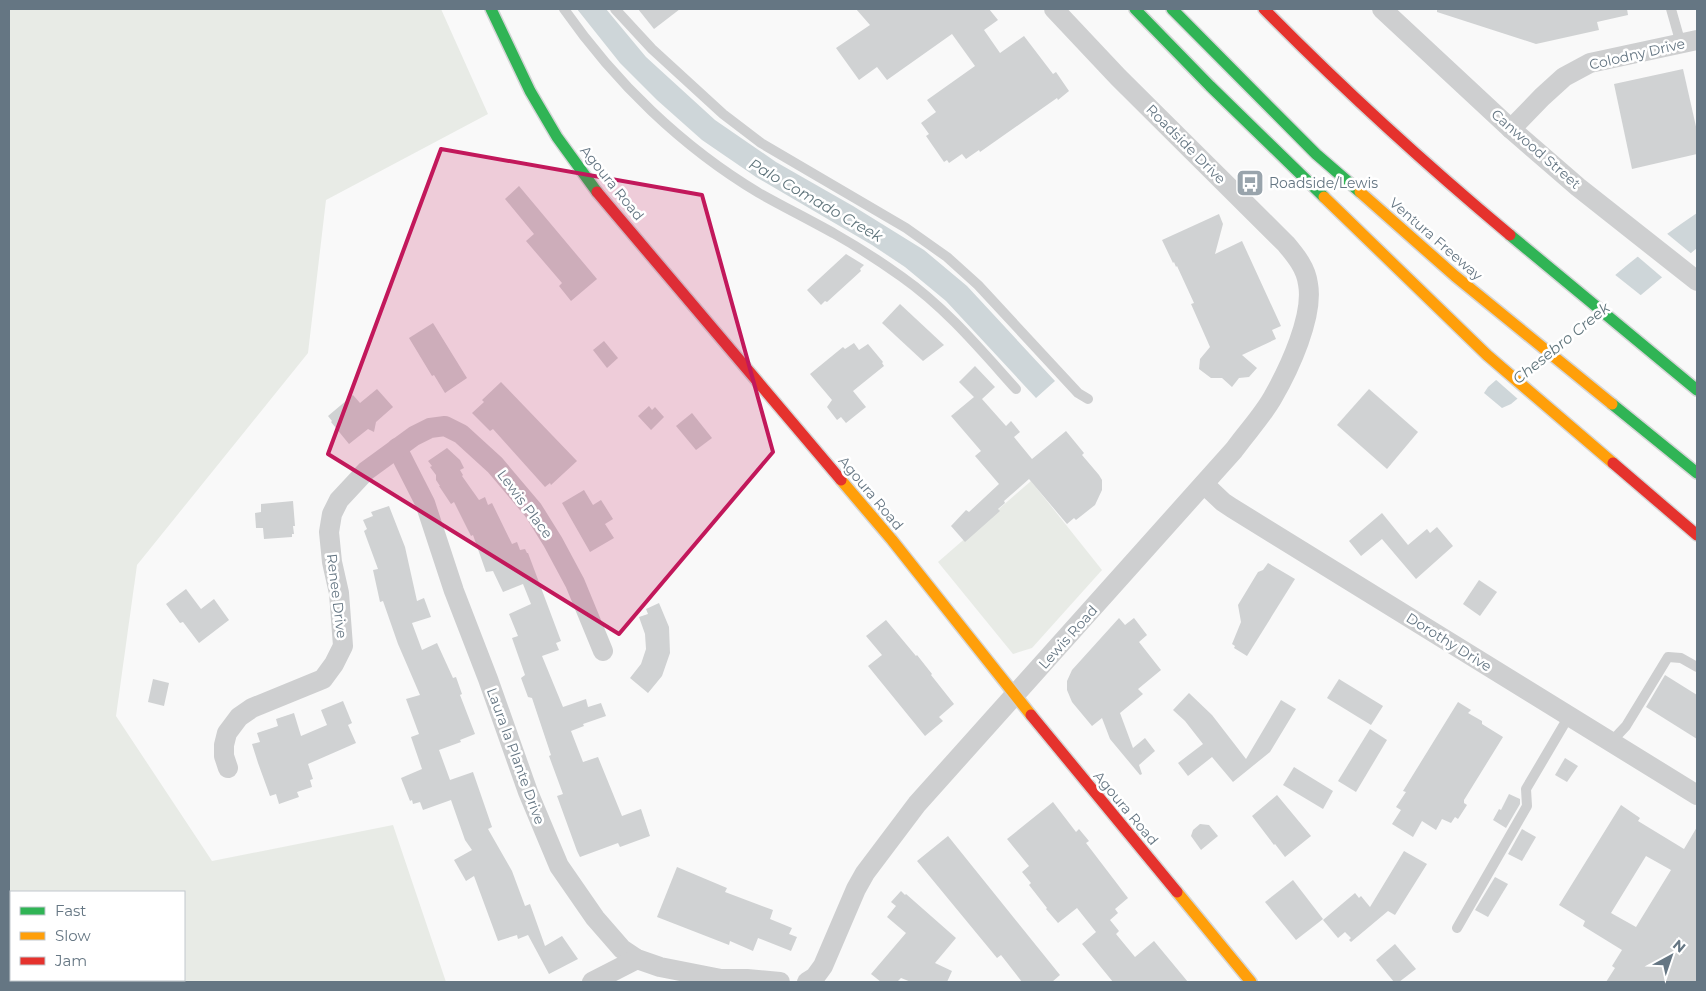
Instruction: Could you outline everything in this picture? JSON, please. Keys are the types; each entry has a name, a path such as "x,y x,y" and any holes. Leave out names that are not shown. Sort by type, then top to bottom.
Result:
{"main road":[{"name":"Agoura Road","path":"492,9 534,98 557,137 596,190 892,540 1015,696 1251,982"},
{"path":"1135,9 1210,86 1486,355 1697,535"},
{"name":"Ventura Freeway","path":"1172,9 1316,154 1455,276 1697,473"},
{"path":"1264,9 1314,60 1464,196 1697,390"},
{"path":"1675,372 1697,382"}],"street":[{"name":"Roadside Drive","path":"1054,9 1118,76 1286,244 1301,262 1308,284"},
{"name":"Canwood Street","path":"1382,9 1511,129 1578,187 1693,278"},
{"name":"Colodny Drive","path":"1511,129 1542,96 1564,77 1590,63 1689,42"},
{"name":"Lewis Road","path":"807,982 816,977 823,966 856,889 917,804 1234,450 1273,397 1292,357 1304,325 1309,306 1308,284"},
{"name":"Lewis Place","path":"397,448 430,428 445,426 461,434 495,465 533,510 553,542 575,583 603,651"},
{"name":"Renee Drive","path":"228,768 224,756 224,745 228,733 239,717 252,708 322,679 334,664 343,646 339,592 332,562 329,532 332,514 339,500 366,471 397,448"},
{"name":"Laura la Plante Drive","path":"397,448 425,503 454,591 488,679 528,792 559,866 595,918 622,949 637,960 719,981"},
{"name":"Dorothy Drive","path":"1204,484 1232,508 1697,795"},
{"path":"592,982 637,960"},
{"path":"719,981 748,979 780,982"}],"lane":[{"path":"564,9 580,31 624,82 676,133 758,192 837,235 904,278 936,304 974,341 1016,389"},
{"path":"615,9 652,49 723,114 746,132 761,143 906,228 947,257 978,285 1078,393 1088,399"},
{"path":"1671,9 1689,42"},
{"path":"1611,742 1626,726 1668,658 1682,658 1697,668"},
{"path":"1457,928 1527,806 1526,789 1569,716"}],"highlighted area":[{"path":"441,149 702,195 773,452 619,634 328,454"}],"shaded area":[{"path":"9,9 441,9 488,114 326,200 308,353 137,565 116,716 212,861 393,825 446,982 9,982"},
{"path":"1031,481 1102,570 1032,648 1013,654 938,562"}],"water":[{"name":"Palo Comado Creek","path":"577,9 606,9 646,57 715,120 776,162 853,206 924,250 967,286 1055,381 1036,398 946,301 905,267 872,245 756,177 702,140 657,100 620,63"},
{"name":"Chesebro Creek","path":"1697,213 1697,248 1511,404 1502,408 1484,393 1488,387 1616,274 1669,232"}],"pier":[{"path":"1665,232 1693,255 1664,279 1637,256"},
{"path":"1614,274 1643,297 1519,400 1494,378"}],"building":[{"path":"638,9 680,9 654,29"},
{"path":"856,9 989,9 998,20 984,30 1000,53 1024,36 1053,74 1056,72 1069,91 980,152 979,150 966,159 962,154 949,163 947,160 944,162 926,136 929,134 921,123 936,112 927,100 975,66 952,34 887,80 877,67 859,80 836,48 870,25"},
{"path":"1437,9 1627,9 1628,15 1597,22 1599,30 1536,44 1437,12"},
{"path":"1683,69 1697,131 1697,154 1632,169 1614,84"},
{"path":"519,186 597,279 571,301 559,286 562,283 526,241 534,234 505,199"},
{"path":"1219,214 1223,224 1215,254 1242,241 1281,326 1272,330 1276,339 1242,355 1257,368 1249,377 1239,378 1232,387 1222,378 1211,378 1199,369 1200,359 1210,347 1191,304 1194,303 1177,266 1173,263 1162,240"},
{"path":"846,254 864,265 860,269 861,271 827,302 825,301 821,305 807,290"},
{"path":"900,304 944,345 923,361 882,323"},
{"path":"433,323 467,378 445,393 434,375 432,376 409,338"},
{"path":"604,341 618,358 607,368 593,350"},
{"path":"854,343 859,350 868,344 883,362 884,366 853,391 866,407 846,423 841,417 837,420 827,407 832,400 810,374 843,347 845,349"},
{"path":"975,366 995,387 982,399 1006,426 1011,421 1020,432 1014,437 1032,459 1066,431 1084,453 1082,455 1099,475 1102,480 1102,490 1095,505 1076,520 1074,518 1067,524 1029,479 1004,501 1005,503 998,509 1000,511 965,542 951,526 966,510 969,512 999,484 975,456 981,451 951,416 974,397 959,382"},
{"path":"501,382 577,461 551,485 550,483 545,487 493,429 490,431 472,413 484,402 482,400"},
{"path":"377,389 393,407 376,422 374,432 368,429 349,444 328,416 353,395 360,403"},
{"path":"1369,389 1418,432 1387,469 1337,425"},
{"path":"649,406 652,410 655,407 664,417 651,430 638,416"},
{"path":"692,413 712,438 696,450 676,426"},
{"path":"447,448 460,460 464,468 460,470 462,476 479,500 485,497 488,505 492,503 512,544 517,542 520,550 525,549 528,553 561,641 556,643 559,650 542,656 563,707 586,699 588,707 601,703 606,716 583,724 584,726 571,731 583,762 598,757 622,816 641,809 650,836 620,847 618,843 580,857 557,796 563,794 549,756 551,755 532,698 528,697 521,678 525,675 512,638 518,636 509,614 531,604 523,584 503,592 493,571 486,572 473,535 471,536 454,502 451,504 439,486 436,475 428,461"},
{"path":"584,490 593,505 601,500 613,519 605,524 614,538 590,552 562,503"},
{"path":"293,501 295,526 293,526 294,534 292,534 292,537 264,539 263,528 256,528 255,513 261,512 261,504"},
{"path":"389,506 405,547 417,601 424,598 431,617 412,623 422,650 437,643 453,678 456,677 462,694 460,695 475,734 460,740 461,742 439,750 450,780 473,772 492,827 488,829 512,871 525,906 530,904 545,946 562,936 578,959 549,974 528,935 518,939 517,935 498,941 474,876 466,881 454,860 472,850 465,840 451,800 423,810 420,802 413,804 412,800 410,801 401,778 422,769 411,737 419,734 406,699 420,695 398,644 383,601 380,602 373,570 378,569 364,531 367,529 363,520 373,516 371,512"},
{"path":"1382,513 1408,545 1427,529 1430,533 1437,527 1453,546 1416,579 1382,539 1361,556 1349,541"},
{"path":"1268,563 1295,579 1247,656 1234,648 1235,646 1232,644 1241,622 1238,605 1258,572 1263,570"},
{"path":"1479,580 1497,592 1480,616 1463,604"},
{"path":"186,589 201,609 214,599 229,620 199,643 183,622 180,623 166,604"},
{"path":"659,603 669,627 670,653 662,676 648,693 630,678 641,664 646,649 645,634 639,617 648,614 646,609"},
{"path":"1119,618 1125,625 1134,618 1147,635 1139,642 1161,670 1138,689 1143,694 1120,713 1133,748 1145,738 1155,751 1139,765 1142,774 1140,775 1110,739 1102,718 1092,726 1072,702 1067,690 1067,681 1072,670"},
{"path":"886,620 917,655 954,704 939,717 943,721 925,736 868,666 882,655 866,636"},
{"path":"1665,675 1697,695 1697,739 1646,707"},
{"path":"153,679 169,683 164,706 148,702"},
{"path":"1339,679 1383,706 1371,725 1327,698"},
{"path":"1189,693 1212,715 1246,759 1281,700 1296,709 1270,752 1233,782 1212,757 1188,776 1178,763 1203,744 1185,721 1173,710"},
{"path":"343,701 352,723 348,725 356,743 308,764 313,779 310,780 312,787 297,792 299,797 279,804 276,794 270,796 252,744 260,742 257,733 278,726 276,719 294,713 301,736 327,725 321,710"},
{"path":"1458,702 1471,710 1468,713 1482,721 1482,724 1503,737 1464,800 1464,803 1467,805 1458,819 1455,817 1451,823 1442,819 1436,830 1422,821 1413,837 1392,824 1401,810 1396,807 1406,792 1403,791"},
{"path":"1370,729 1387,740 1356,792 1338,781"},
{"path":"1565,758 1578,766 1567,782 1555,775"},
{"path":"1294,767 1333,791 1323,809 1283,785"},
{"path":"1509,794 1520,799 1520,804 1506,828 1493,820 1499,809 1501,810"},
{"path":"1277,795 1311,836 1285,857 1252,816"},
{"path":"1053,802 1076,832 1079,829 1089,841 1086,843 1128,898 1115,909 1118,913 1110,920 1119,931 1116,934 1135,957 1154,941 1188,982 1113,982 1082,944 1096,932 1077,908 1058,923 1046,909 1029,885 1031,883 1022,872 1029,866 1007,839"},
{"path":"1621,805 1640,818 1638,821 1684,849 1697,827 1697,982 1606,982 1615,968 1612,966 1622,950 1583,926 1585,921 1559,905","holes":["1646,856 1671,870 1636,927 1611,913"]},
{"path":"1200,824 1209,825 1218,836 1201,850 1191,836 1193,830"},
{"path":"1522,829 1536,837 1522,861 1508,854"},
{"path":"948,836 1060,975 1052,982 1022,982 1001,955 997,958 917,861"},
{"path":"1404,851 1427,864 1395,915 1388,911 1351,942 1349,940 1351,938 1345,932 1338,938 1323,920 1355,893 1359,898 1361,896 1370,907"},
{"path":"677,867 727,888 725,892 773,910 770,919 792,928 789,934 797,937 791,951 758,938 753,951 730,941 729,945 657,917"},
{"path":"1495,877 1508,884 1488,917 1475,910"},
{"path":"1293,880 1323,919 1296,940 1265,902"},
{"path":"901,891 956,938 935,963 952,971 947,982 911,982 901,978 897,982 881,982 871,974 906,933 887,917 896,906 891,902"},
{"path":"1395,944 1416,969 1399,982 1394,982 1376,960"}],"traffic: fast":[{"path":"491,9 530,91 557,137 597,192"},
{"path":"1135,9 1210,86 1324,197"},
{"path":"1172,9 1316,154 1360,192"},
{"path":"1510,235 1697,390"},
{"path":"1612,404 1697,473"}],"traffic: slow":[{"path":"1360,192 1455,276 1612,404"},
{"path":"1324,197 1487,355 1613,463"},
{"path":"841,480 892,540 1031,715"},
{"path":"1177,892 1251,982"}],"traffic: jam":[{"path":"1264,9 1384,125 1510,235"},
{"path":"597,192 841,480"},
{"path":"1613,463 1697,535"},
{"path":"1031,715 1177,892"}],"place":[{"name":"Roadside/Lewis","path":"1250,183"}]}
